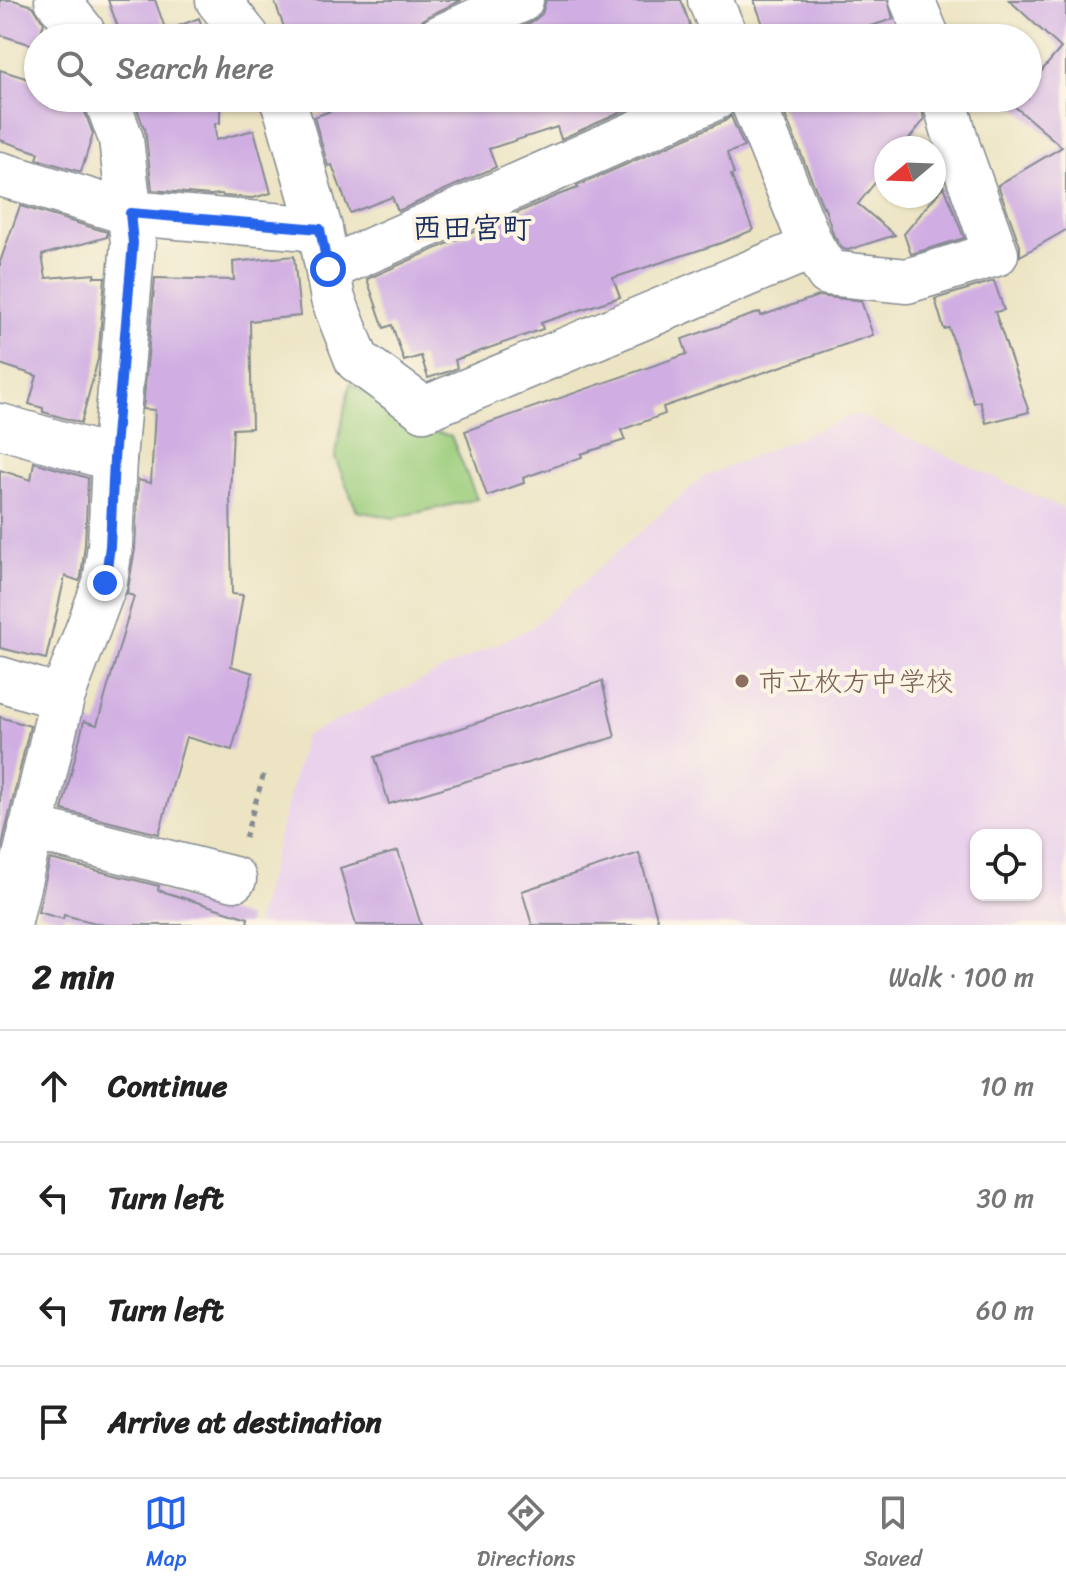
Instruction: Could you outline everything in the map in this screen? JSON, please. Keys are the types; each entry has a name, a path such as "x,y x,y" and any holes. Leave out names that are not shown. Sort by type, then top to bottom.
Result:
{"street":[{"path":"57,0 76,24"},
{"path":"218,0 237,24"},
{"path":"469,24 521,0"},
{"path":"710,0 720,24"},
{"path":"912,0 922,24"},
{"path":"9,925 62,698 105,583 110,546 114,459 133,243 121,139 111,112"},
{"path":"294,112 333,299 357,360 424,409 812,247"},
{"path":"0,174 130,213 324,249 679,112"},
{"path":"757,112 812,247 828,273 907,281 996,254 948,112"},
{"path":"0,426 114,459"},
{"path":"0,679 62,698"},
{"path":"31,828 234,879"}],"shaded area":[{"name":"市立枚方中学校","path":"856,414 1066,510 1066,925 256,925 305,736 532,627 703,477"}],"green space":[{"path":"350,383 417,427 451,436 477,499 394,518 357,511 335,458"}],"building":[{"path":"0,0 33,6 44,23 24,24 24,42 0,35"},
{"path":"108,0 155,0 164,24 117,24"},
{"path":"274,0 462,0 418,24 283,24"},
{"path":"546,0 681,0 690,24 528,24 542,14"},
{"path":"754,0 888,0 893,19 877,24 763,24"},
{"path":"1009,0 1066,0 1066,230 1020,256 1020,246 998,185 1062,147 1021,112 1042,112 1042,70 1061,48 1042,30 1042,24 1035,24"},
{"path":"199,18 201,24 184,24"},
{"path":"0,70 24,78 24,112 85,112 93,134 81,172 37,159 39,153 0,140"},
{"path":"138,112 220,112 220,123 215,123 216,140 254,130 271,193 253,198 152,190 144,128"},
{"path":"328,112 622,112 561,139 557,127 489,149 496,167 398,211 392,197 350,213 332,165 328,166 314,117"},
{"path":"784,112 923,112 924,120 911,136 874,136 874,184 858,204 895,235 843,249 834,236"},
{"path":"731,116 744,147 727,153 734,174 731,175 753,230 613,278 620,297 541,323 543,329 455,360 457,368 450,371 428,378 421,356 404,361 392,325 384,328 367,279 578,188"},
{"path":"946,191 964,238 911,254 904,234 926,208 946,208"},
{"path":"20,206 107,232 107,237 42,255 46,278 95,274 94,277 105,277 98,359 81,423 43,412 43,408 29,404 37,376 0,364 0,262"},
{"path":"294,256 300,316 250,321 252,428 233,429 230,495 232,594 243,595 231,666 253,673 232,750 186,737 159,834 62,810 84,721 97,725 134,596 127,594 135,549 138,480 151,483 155,410 143,409 155,278 234,280 233,262"},
{"path":"994,281 1004,310 995,312 1029,412 986,423 980,401 974,403 949,328 944,329 935,299"},
{"path":"818,296 861,301 873,335 663,407 665,414 621,430 625,440 581,454 582,457 523,478 524,483 487,496 465,431 687,354 682,339"},
{"path":"34,462 88,478 81,577 79,581 65,576 46,659 0,648 0,470 31,480"},
{"path":"602,681 615,737 389,804 375,757"},
{"path":"0,717 30,726 0,854"},
{"path":"398,851 421,925 356,925 340,868"},
{"path":"639,853 659,925 532,925 522,891"},
{"path":"50,859 159,886 158,890 248,918 247,925 104,925 38,912"}],"place":[{"name":"市立枚方中学校","path":"742,681"}],"district":[{"name":"西田宮町","path":"472,228"}],"route":[{"path":"105,583 133,243 130,213 320,229 328,269"}]}
